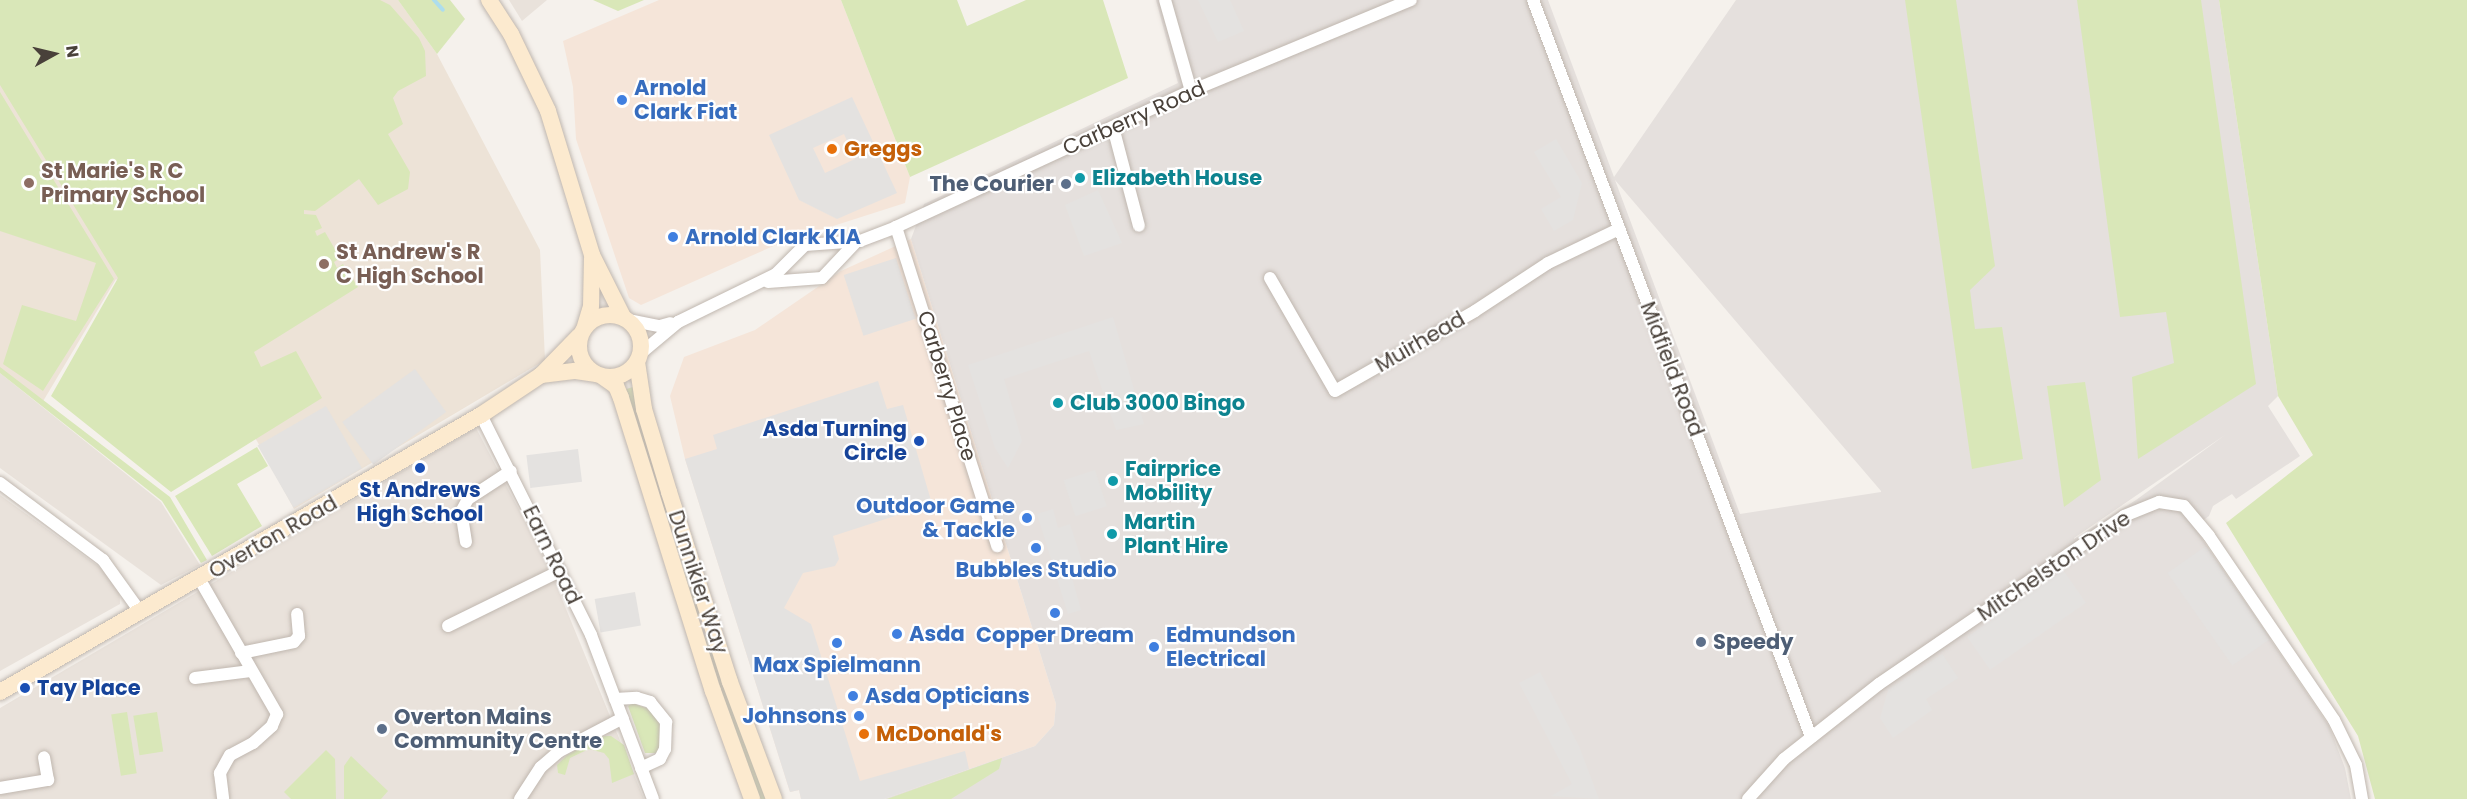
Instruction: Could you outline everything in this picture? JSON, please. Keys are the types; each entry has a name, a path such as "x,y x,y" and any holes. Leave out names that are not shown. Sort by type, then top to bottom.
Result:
{"main road":[{"path":"489,0 511,34 548,111 592,255 625,318 639,335 638,358 622,375 599,375 582,362 582,331 591,306 592,255"},
{"path":"582,331 602,315 625,318"},
{"name":"Overton Road","path":"0,692 200,580 481,415 541,375 582,331"},
{"name":"Dunnikier Way","path":"638,358 644,409 669,492 730,682 774,799"},
{"name":"Overton Road","path":"541,375 576,371 599,375"},
{"name":"Dunnikier Way","path":"599,375 616,386 621,398 713,691 752,799"}],"street":[{"path":"1165,0 1191,91"},
{"name":"Carberry Road","path":"625,318 660,326 678,321 761,284 795,258 802,247 860,241 896,227 1191,91 1411,0"},
{"name":"Midfield Road","path":"1533,0 1810,737"},
{"path":"1113,127 1139,226"},
{"name":"Carberry Place","path":"896,227 997,546"},
{"name":"Muirhead","path":"1270,278 1335,391 1475,311 1548,262 1619,229"},
{"name":"Carberry Road","path":"761,284 822,278 830,265 860,241"},
{"path":"817,244 828,251 830,265"},
{"path":"795,258 796,270 805,278"},
{"name":"Carberry Road","path":"638,358 678,321"},
{"name":"Earn Road","path":"481,415 511,471 594,642 653,799"},
{"path":"466,542 461,512 468,499 511,471"},
{"path":"0,483 103,560 141,613"},
{"name":"Mitchelston Drive","path":"1748,799 1784,759 1879,684 2124,516 2159,502 2184,506 2210,536 2334,720 2356,765 2362,799"},
{"path":"448,626 560,572"},
{"path":"200,580 277,714 272,726 253,743 230,755 220,773 223,799"},
{"path":"241,652 294,642 299,636 297,614"},
{"path":"195,678 251,671"},
{"path":"615,699 637,698 650,702 666,722 665,749 660,759 641,768"},
{"path":"520,799 541,767 558,752 623,718"},
{"path":"0,788 48,780 44,757"}],"shaded area":[{"name":"St Andrew's R C High School","path":"0,0 398,0 437,54 540,250 545,360 294,509 257,441 199,365 116,279 42,403 0,373"},
{"path":"509,0 547,0 522,21"},
{"path":"659,0 841,0 910,177 905,203 780,243 641,305 629,298 576,139 573,87 563,41"},
{"path":"1156,0 1548,0 1614,177 1736,0 2219,0 2278,396 2268,406 2300,456 2236,499 2232,494 2213,506 2209,516 2194,527 2329,726 2345,768 2351,799 884,799 1035,746 1054,725 1056,704 911,239 924,204 1178,83","holes":["1615,180 1881,491 1881,492 1740,514","2225,435 2136,500 2074,539 2074,538"]},
{"path":"1198,0 1230,0 1244,31 1218,42"},
{"path":"852,97 897,193 837,219 799,200 769,135","holes":["844,134 855,159 825,173 813,148"]},
{"path":"1556,139 1582,183 1573,220 1554,231 1541,209 1561,197 1534,152"},
{"path":"1098,190 1122,243 1084,256 1065,205"},
{"path":"911,239 1056,704 1054,725 1035,746 884,799 801,799 799,790 790,792 685,459 670,396 684,357 755,330 841,271"},
{"path":"896,258 916,319 863,336 844,275"},
{"path":"1113,317 1144,424 1116,430 1089,351 1004,379 1022,441 1008,468 995,448 968,365"},
{"path":"415,369 446,412 373,465 342,422"},
{"path":"0,373 161,502 200,565 161,585 0,468"},
{"path":"878,381 887,409 903,405 932,504 833,536 839,559 835,566 803,573 784,608 811,624 860,781 965,751 969,769 884,799 801,799 799,790 790,792 685,459 717,449 713,435"},
{"path":"326,406 362,468 294,508 258,445"},
{"path":"476,428 548,565 644,799 0,799 0,708"},
{"path":"578,449 582,482 530,488 526,455"},
{"path":"1095,470 1107,506 1075,516 1064,480"},
{"path":"0,495 98,566 119,586 120,604 0,671"},
{"path":"1053,509 1058,528 1070,524 1086,574 1072,578 1081,610 1068,614 1037,514"},
{"path":"2206,546 2271,639 2232,666 2167,573"},
{"path":"2063,570 2086,603 1990,670 1967,637"},
{"path":"635,592 641,625 601,633 595,599"},
{"path":"1942,654 1958,678 1926,699 1932,710 1893,738 1880,718 1888,690"},
{"path":"1540,672 1579,746 1599,799 1551,796 1572,784 1519,683"}],"green space":[{"name":"St Andrew's R C High School","path":"0,0 380,0 390,5 419,38 425,51 426,76 398,91 393,98 403,124 388,134 410,172 408,189 378,205 359,179 315,211 304,210 304,214 316,215 322,228 315,231 317,236 325,232 340,258 334,262 337,268 343,264 358,287 254,352 261,367 296,351 322,398 171,492 51,396 118,278 0,85"},
{"path":"398,0 450,0 465,19 437,54"},
{"path":"593,0 644,0 618,11"},
{"path":"841,0 957,0 967,26 1026,0 1103,0 1128,78 910,177"},
{"path":"1905,0 1956,0 1995,266 1970,290 1975,329 2002,327 2023,459 1972,469"},
{"path":"2077,0 2201,0 2256,384 2138,459 2132,377 2174,363 2166,312 2120,317"},
{"path":"2219,0 2467,0 2467,799 2375,799 2358,736 2226,523 2313,455 2278,396"},
{"name":"St Marie's R C Primary School","path":"0,92 114,279 43,391 3,364 22,305 76,321 96,263 0,231"},
{"path":"0,367 170,497 207,560 201,563 162,501 0,373"},
{"path":"2085,382 2101,480 2064,507 2047,386"},
{"path":"633,387 703,615 698,617 623,390"},
{"path":"257,447 268,466 237,484 262,526 212,556 175,496"},
{"path":"710,635 734,714 766,799 760,799 733,727 704,637"},
{"path":"632,703 649,709 661,722 665,738 658,753 645,753 628,706"},
{"path":"127,712 137,773 121,776 111,715"},
{"path":"157,712 163,752 140,755 133,716"},
{"path":"604,736 611,736 624,745 634,774 612,783 609,759 604,753 589,749 570,758 565,775 558,773 557,765 567,755"},
{"path":"326,750 335,759 336,799 291,799 284,792"},
{"path":"351,756 388,791 381,799 344,799 344,766"},
{"path":"1002,758 999,769 951,799 887,799"}],"waterway":[{"path":"434,0 443,10"}],"place":[{"name":"Arnold Clark Fiat","path":"622,100"},
{"name":"Greggs","path":"832,149"},
{"name":"Elizabeth House","path":"1080,178"},
{"name":"St Marie's R C Primary School","path":"29,183"},
{"name":"The Courier","path":"1066,184"},
{"name":"Arnold Clark KIA","path":"673,237"},
{"name":"St Andrew's R C High School","path":"324,264"},
{"name":"Club 3000 Bingo","path":"1058,403"},
{"name":"Asda Turning Circle","path":"919,441"},
{"name":"St Andrews High School","path":"420,468"},
{"name":"Fairprice Mobility","path":"1113,481"},
{"name":"Outdoor Game & Tackle","path":"1027,518"},
{"name":"Martin Plant Hire","path":"1112,534"},
{"name":"Bubbles Studio","path":"1036,548"},
{"name":"Copper Dream","path":"1055,613"},
{"name":"Asda","path":"897,634"},
{"name":"Speedy","path":"1701,642"},
{"name":"Max Spielmann","path":"837,643"},
{"name":"Edmundson Electrical","path":"1154,647"},
{"name":"Tay Place","path":"25,688"},
{"name":"Asda Opticians","path":"853,696"},
{"name":"Johnsons","path":"859,716"},
{"name":"Overton Mains Community Centre","path":"382,729"},
{"name":"McDonald's","path":"864,734"}]}
